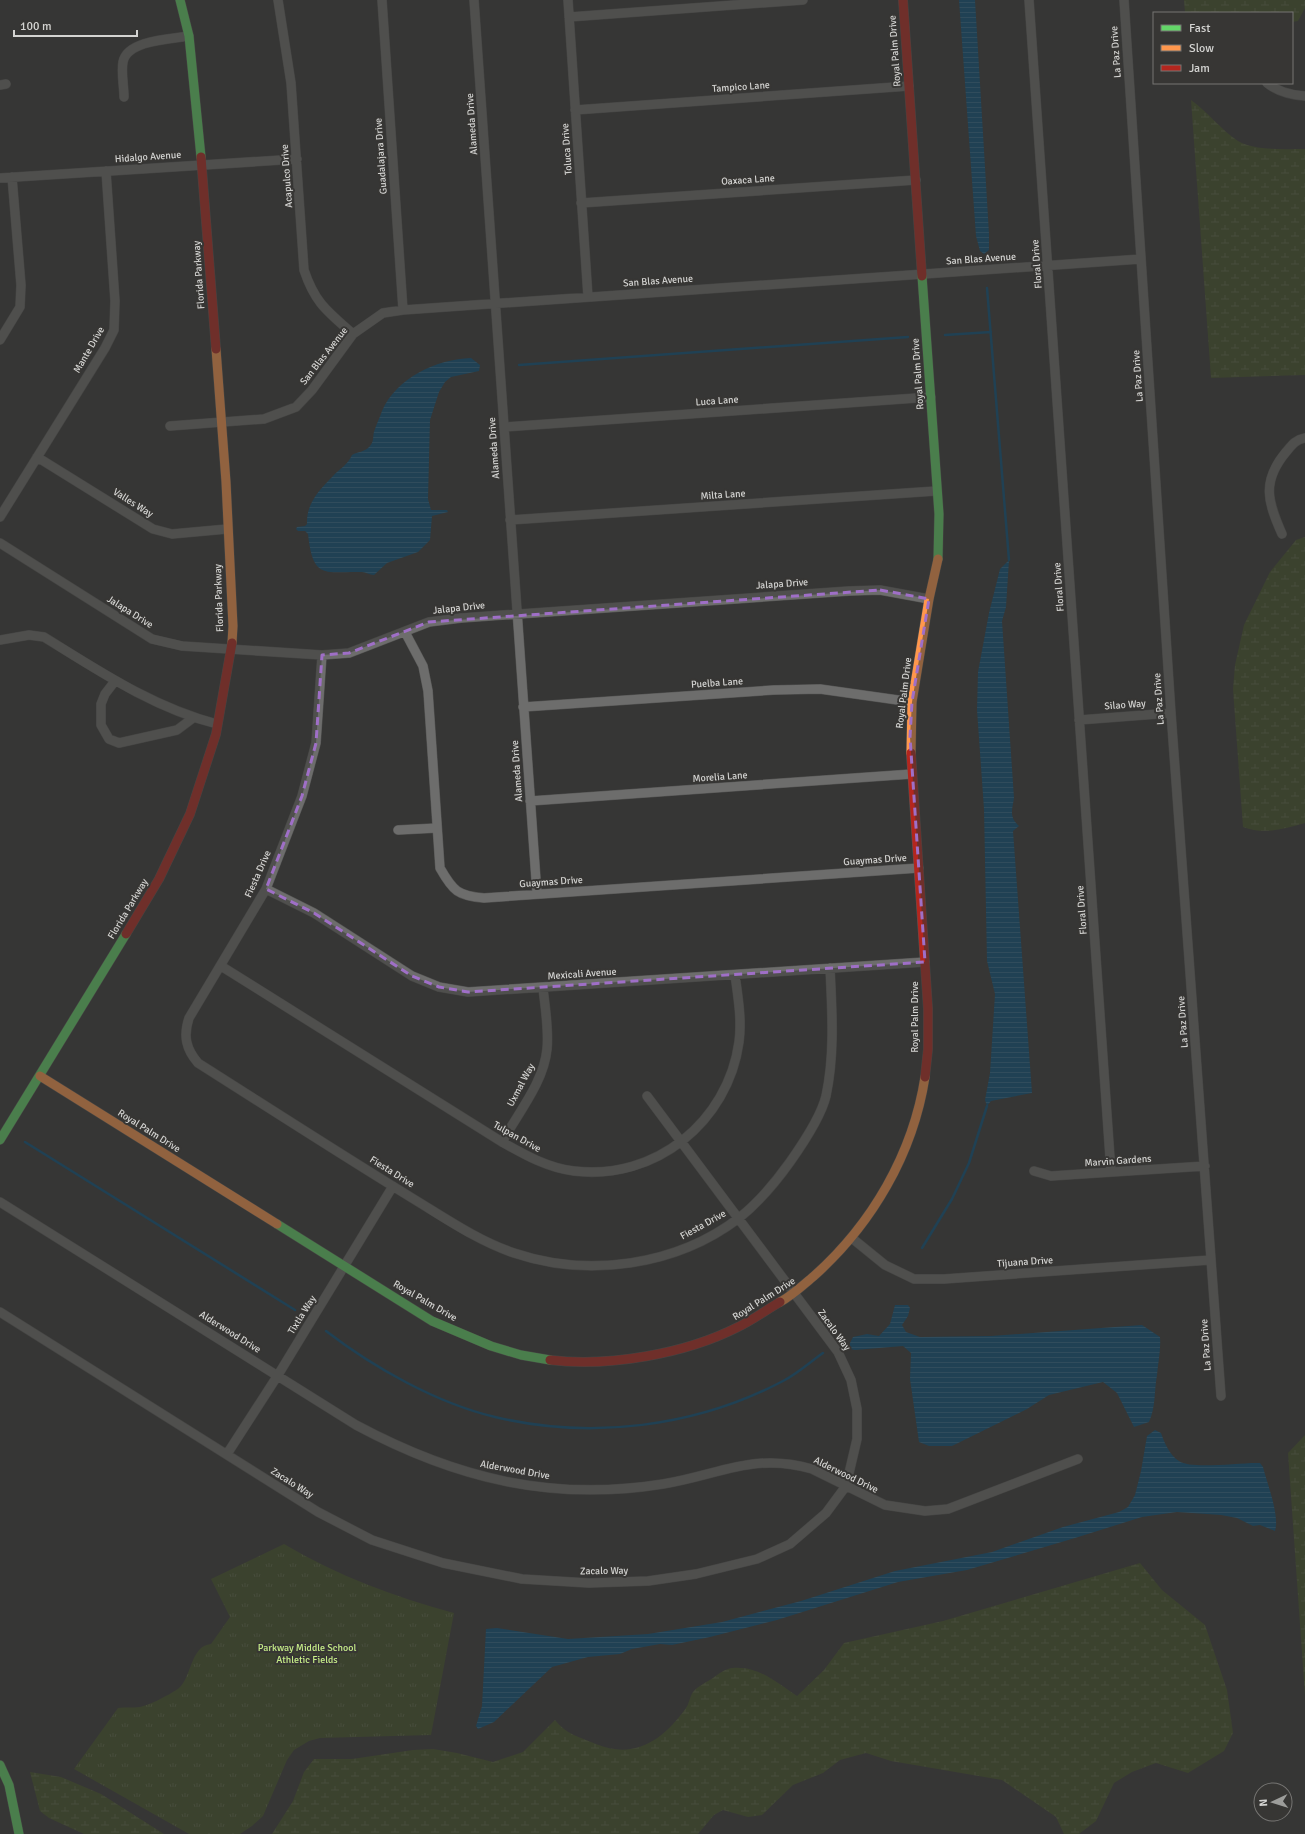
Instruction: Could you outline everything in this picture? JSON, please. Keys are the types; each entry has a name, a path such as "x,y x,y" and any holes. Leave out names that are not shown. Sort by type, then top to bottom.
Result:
{"street":[{"name":"Florida Parkway","path":"0,1140 162,872 190,814 217,724 231,650 233,626 227,529 226,482 220,422 202,164 189,36 180,0"},
{"name":"Acapulco Drive","path":"278,0 291,83 304,270 310,289 320,305 353,334"},
{"name":"Guadalajara Drive","path":"382,0 403,310"},
{"name":"Alameda Drive","path":"474,0 537,894"},
{"name":"Toluca Drive","path":"568,0 588,297"},
{"path":"569,17 803,0"},
{"name":"Royal Palm Drive","path":"40,1076 432,1321 485,1344 520,1355 553,1360 599,1363 637,1360 680,1351 741,1327 794,1295 827,1267 853,1239 880,1198 898,1165 914,1125 923,1086 928,1036 925,962 910,737 912,702 929,599 939,553 939,514 936,491 931,397 903,0"},
{"name":"Floral Drive","path":"1029,0 1111,1172"},
{"name":"La Paz Drive","path":"1124,0 1171,713 1221,1396"},
{"path":"124,97 123,62 128,51 143,44 189,36"},
{"path":"1268,84 1275,89 1289,94 1305,96"},
{"name":"Tampico Lane","path":"575,110 909,86"},
{"name":"Hidalgo Avenue","path":"0,178 297,159"},
{"name":"Mante Drive","path":"0,517 105,348 114,330 115,301 106,171"},
{"path":"0,340 20,306 21,285 12,177"},
{"name":"Oaxaca Lane","path":"582,203 916,180"},
{"name":"San Blas Avenue","path":"170,426 264,419 296,407 312,390 353,334 383,314 403,310 1141,259"},
{"name":"Luca Lane","path":"504,427 931,397"},
{"path":"1282,534 1270,508 1269,481 1276,464 1297,440 1305,438"},
{"name":"Valles Way","path":"37,457 153,529 172,534 227,529"},
{"name":"Milta Lane","path":"510,520 936,491"},
{"name":"Jalapa Drive","path":"0,543 152,639 182,646 231,650 322,655 349,653 429,622 517,614 848,591 880,590 929,599"},
{"name":"Guaymas Drive","path":"405,632 423,666 428,691 440,868 450,886 466,896 484,898 919,868"},
{"path":"0,640 29,635 44,637 116,681 193,718 217,724"},
{"name":"Fiesta Drive","path":"322,655 316,743 302,796 266,889 189,1018 186,1034 188,1049 198,1062 393,1186 498,1247 538,1260 578,1266 612,1265 654,1258 678,1251 716,1232 738,1218 762,1197 805,1141 826,1098 832,1046 830,968"},
{"path":"116,681 105,694 101,704 101,725 109,739 119,743 177,730 193,718"},
{"name":"Puelba Lane","path":"523,707 774,690 820,689 912,702"},
{"name":"Silao Way","path":"1080,720 1171,713"},
{"name":"Morelia Lane","path":"530,801 912,774"},
{"path":"398,830 437,828"},
{"name":"Mexicali Avenue","path":"266,889 314,914 412,976 439,987 468,992 925,962"},
{"name":"Tulpan Drive","path":"221,966 502,1142 533,1159 563,1169 598,1172 624,1169 654,1159 696,1130 717,1104 734,1066 739,1041 739,1003 735,975"},
{"name":"Uxmal Way","path":"502,1142 536,1083 544,1063 548,1039 543,988"},
{"name":"Zacalo Way","path":"0,1312 318,1512 372,1540 443,1563 515,1578 589,1583 648,1580 696,1574 757,1558 790,1544 826,1513 846,1486 857,1439 855,1393 838,1352 647,1096"},
{"name":"Marvin Gardens","path":"1034,1172 1051,1176 1205,1166"},
{"name":"Tixtla Way","path":"226,1454 278,1375 393,1186"},
{"name":"Alderwood Drive","path":"0,1202 356,1425 421,1456 482,1476 540,1486 575,1489 629,1488 682,1480 735,1466 767,1462 812,1469 885,1505 925,1511 948,1509 1078,1460"},
{"name":"Tijuana Drive","path":"853,1239 885,1265 914,1279 944,1279 1210,1260"},
{"path":"0,1765 9,1785 19,1834"}],"highlighted area":[{"path":"880,590 929,599 912,702 910,737 925,962 468,992 439,987 412,976 314,913 266,889 302,796 316,743 322,655 349,653 429,622"}],"green space":[{"path":"1184,0 1305,0 1305,8 1298,21 1293,22 1293,12 1185,12"},
{"path":"1191,100 1238,141 1261,148 1305,149 1305,375 1211,378"},
{"path":"1305,537 1305,823 1274,830 1259,831 1243,827 1233,689 1235,665 1244,625 1270,572 1296,540"},
{"path":"1305,1435 1305,1696 1288,1453"},
{"name":"Parkway Middle School Athletic Fields","path":"284,1544 346,1576 389,1593 454,1613 431,1735 320,1738 309,1741 294,1750 287,1760 263,1816 240,1834 189,1834 74,1769 118,1708 140,1707 149,1704 179,1688 183,1683 199,1650 204,1646 211,1644 230,1617 211,1579"},
{"path":"1140,1563 1162,1590 1205,1625 1227,1690 1233,1733 1224,1751 1188,1773 1156,1763 1132,1772 1114,1783 1096,1821 1079,1834 1064,1834 1056,1817 1002,1780 891,1761 866,1753 840,1760 823,1773 793,1785 762,1815 748,1817 723,1810 714,1815 698,1834 272,1834 293,1801 304,1772 314,1759 352,1759 413,1750 433,1749 493,1762 523,1752 555,1720 568,1732 596,1744 623,1750 636,1748 658,1738 686,1708 695,1690 727,1669 741,1668 759,1672 797,1696 824,1670 844,1643 943,1621"},
{"path":"30,1772 61,1777 101,1794 164,1834 84,1834 49,1818 40,1811"}],"water":[{"path":"959,0 975,0 989,234 989,250 984,254 980,251 976,236"},
{"path":"471,358 480,365 479,371 451,377 445,382 439,392 430,420 428,499 431,510 447,510 448,512 432,516 430,540 418,552 387,563 374,575 365,572 330,572 323,570 313,560 308,534 305,531 298,531 296,529 297,527 305,526 307,524 307,517 311,504 318,492 346,464 352,455 366,450 370,446 374,431 388,399 407,380 419,372 445,362"},
{"path":"1009,560 1006,607 1002,621 1014,798 1012,817 1019,826 1013,831 1032,1093 991,1101 987,1106 985,1100 990,1073 995,994 987,961 984,809 977,710 978,672 989,613 1000,569"},
{"path":"895,1305 908,1305 910,1308 908,1316 902,1325 906,1332 920,1337 991,1336 1142,1325 1160,1337 1160,1352 1154,1405 1149,1422 1134,1427 1117,1393 1103,1382 1049,1395 1027,1409 952,1446 929,1446 919,1442 910,1379 911,1353 903,1346 855,1350 850,1349 850,1343 853,1337 867,1334 879,1336 890,1324"},
{"path":"1155,1430 1161,1433 1173,1456 1185,1464 1205,1465 1260,1463 1263,1467 1270,1490 1276,1517 1275,1531 1260,1525 1253,1526 1237,1518 1221,1515 1177,1512 1142,1517 967,1570 898,1582 777,1620 672,1645 660,1644 632,1649 620,1654 588,1657 552,1667 494,1722 478,1729 476,1726 482,1706 486,1629 497,1628 568,1639 648,1634 722,1622 801,1601 895,1571 992,1552 1063,1527 1119,1512 1128,1507 1135,1495 1147,1436"}],"waterway":[{"path":"987,288 1009,560"},
{"path":"945,335 991,332"},
{"path":"519,365 908,337"},
{"path":"922,1248 952,1199 969,1163 987,1106"},
{"path":"25,1142 295,1310"},
{"path":"326,1331 364,1358 406,1382 450,1403 495,1417 531,1424 568,1428 605,1428 642,1425 679,1419 715,1409 750,1397 783,1381 823,1353"}],"traffic: fast":[{"path":"180,0 189,36 201,157"},
{"path":"922,276 939,514 938,559"},
{"path":"0,1140 126,934"},
{"path":"277,1224 432,1321 491,1346 521,1355 550,1360"},
{"path":"0,1765 9,1785 19,1834"}],"traffic: slow":[{"path":"216,349 226,482 233,626 232,643"},
{"path":"911,753 912,702 929,599 938,559"},
{"path":"40,1076 277,1224"},
{"path":"780,1302 814,1276 835,1256 854,1234 887,1186 911,1133 919,1106 925,1077"}],"traffic: jam":[{"path":"903,0 922,276"},
{"path":"201,157 216,349"},
{"path":"126,934 159,879 190,814 216,734 232,643"},
{"path":"911,753 928,1009 928,1049 925,1077"},
{"path":"550,1360 573,1362 621,1360 695,1345 744,1324 780,1302"}]}
